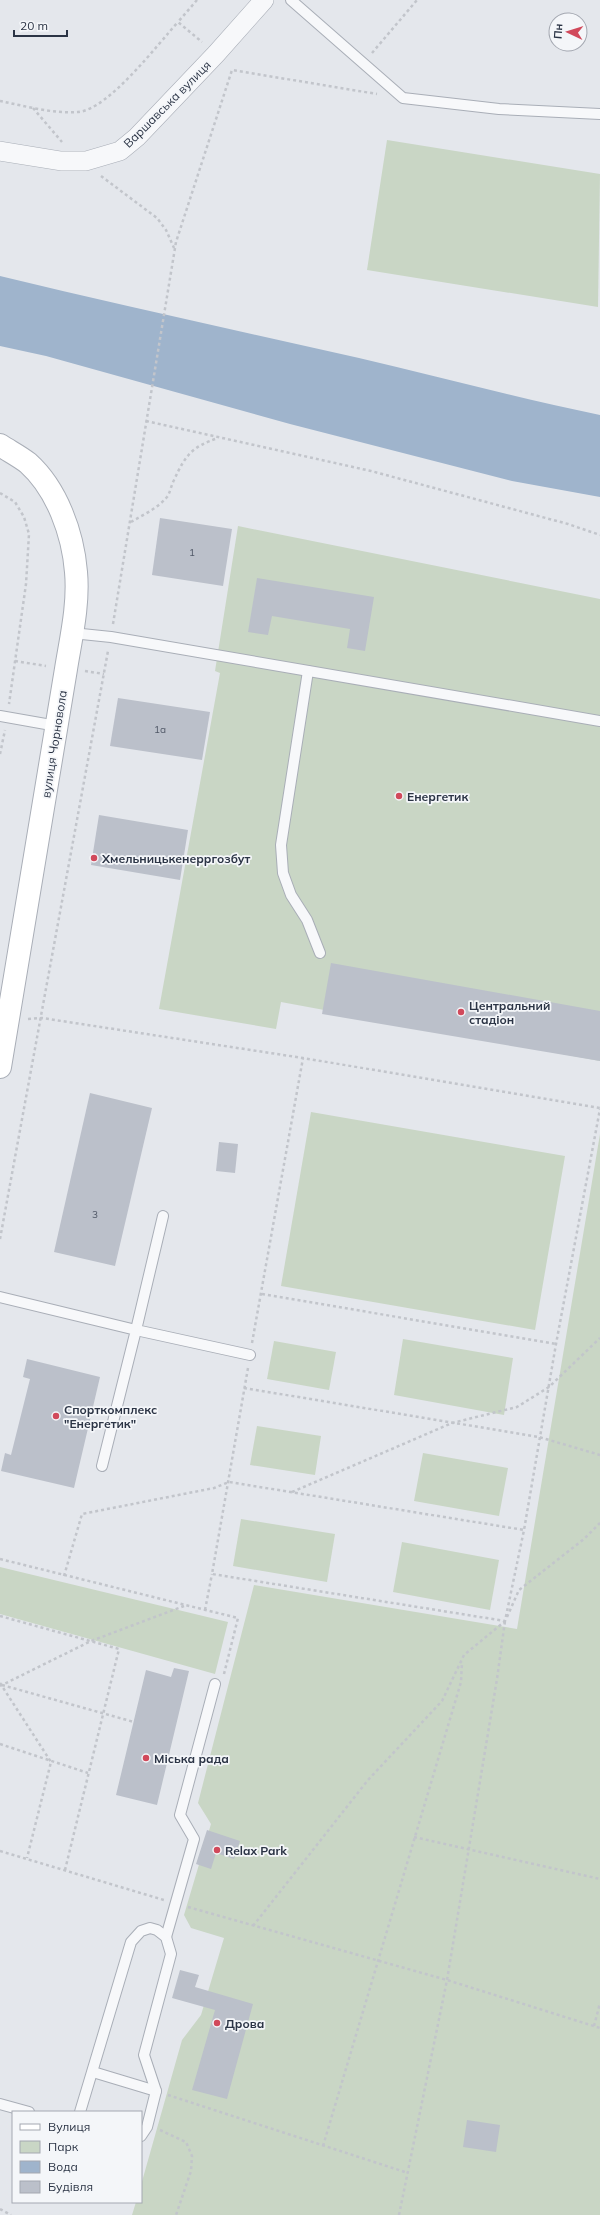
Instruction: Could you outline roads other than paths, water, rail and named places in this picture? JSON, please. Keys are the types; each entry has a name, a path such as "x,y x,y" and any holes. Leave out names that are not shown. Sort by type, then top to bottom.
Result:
{"street":[{"name":"Варшавська вулиця","path":"0,151 60,161 83,161 103,158 120,152 137,137 216,54 264,0"},
{"name":"вулиця Чорновола","path":"0,445 28,464 50,489 64,519 72,547 76,573 72,633 57,726 5,1000 0,1067"}],"lane":[{"path":"291,0 403,98 499,108 600,114"},
{"path":"72,633 111,637 600,721"},
{"path":"308,672 281,844 283,873 291,895 307,920 320,953"},
{"path":"4,717 57,726"},
{"path":"102,1466 163,1216"},
{"path":"0,1297 250,1356"},
{"path":"166,1937 194,1839 180,1815 215,1684"},
{"path":"80,2111 131,1942 141,1931 150,1928 164,1933 171,1954 144,2055 156,2091 148,2127 142,2135"},
{"path":"93,2072 156,2091"},
{"path":"0,2104 25,2111"}],"water":[{"path":"0,276 600,415 600,497 512,481 290,424 46,356 0,346"}],"place":[{"name":"Енергетик","path":"399,796"},
{"name":"Хмельницькенерргозбут","path":"94,858"},
{"name":"Центральний стадіон","path":"461,1012"},
{"name":"Спорткомплекс \"Енергетик\"","path":"56,1416"},
{"name":"Міська рада","path":"146,1758"},
{"name":"Relax Park","path":"217,1850"},
{"name":"Дрова","path":"217,2023"}]}
